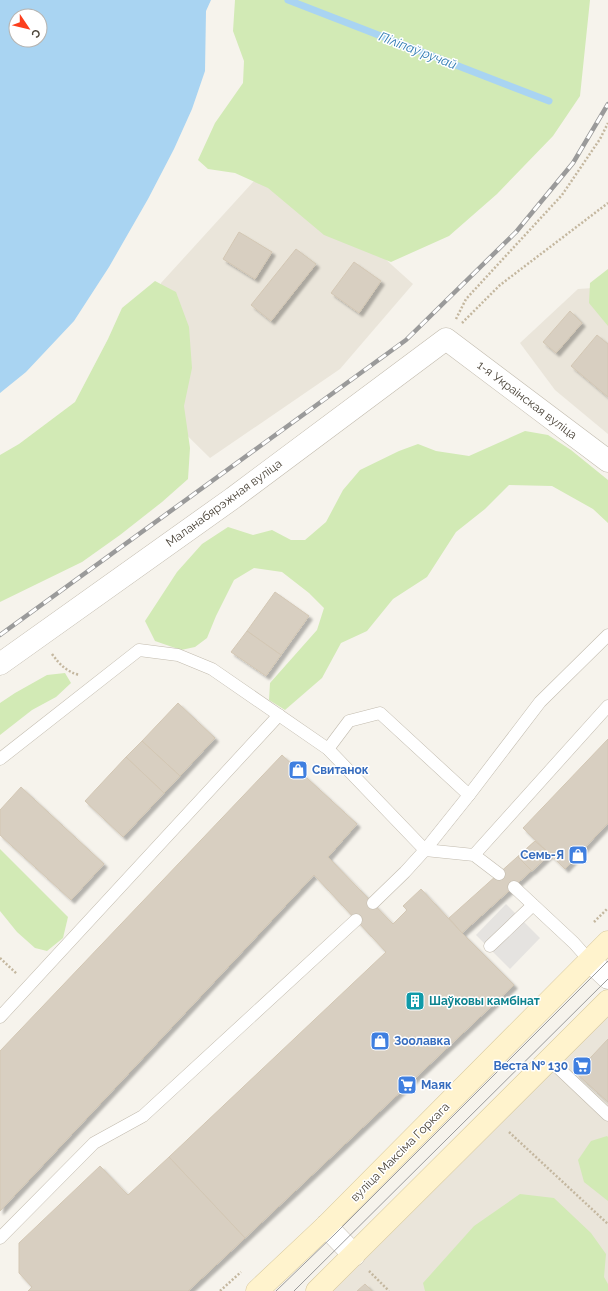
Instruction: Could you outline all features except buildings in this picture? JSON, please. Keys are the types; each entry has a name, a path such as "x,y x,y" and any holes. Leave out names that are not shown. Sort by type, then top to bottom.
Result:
{"main road":[{"name":"вуліца Максіма Горкага","path":"257,1291 326,1226 608,942"},
{"path":"317,1291 608,1001"}],"street":[{"name":"1-я Украінская вуліца","path":"446,339 608,461"},
{"name":"Маланабярэжная вуліца","path":"0,664 233,498 446,339"},
{"path":"590,961 608,978"},
{"path":"326,1226 354,1255"}],"lane":[{"path":"373,903 425,850 470,795 540,702 608,635"},
{"path":"0,759 139,650 178,655 212,669 328,749 425,850 474,855 499,874"},
{"path":"474,855 608,706"},
{"path":"328,749 349,721 380,713 470,795"},
{"path":"0,1017 279,715"},
{"path":"514,887 590,961"},
{"path":"490,946 533,905"},
{"path":"0,1238 94,1143 143,1116 356,920"},
{"path":"550,1060 608,1115"}],"path":[{"path":"446,339 466,298 562,195 600,139 608,123"},
{"path":"446,339 500,285 608,203"},
{"path":"49,650 62,667 70,672"},
{"path":"0,958 28,986"},
{"path":"508,1132 608,1224"},
{"path":"354,1255 389,1291"}],"shaded area":[{"path":"274,159 413,284 340,369 210,458 153,402 161,283"},
{"path":"608,287 608,434 555,390 520,343 578,289"},
{"path":"506,904 540,938 510,969 476,935"},
{"path":"608,1013 608,1291 328,1291"}],"green space":[{"path":"235,0 590,0 580,96 553,136 497,194 449,236 391,262 324,235 268,188 235,173 208,169 198,160 215,123 243,83 244,61 233,31"},
{"path":"608,269 608,326 589,303 590,283"},
{"path":"155,281 176,292 189,327 192,368 184,406 190,448 188,479 162,502 120,535 82,562 0,602 0,455 19,444 75,402 108,339 122,308"},
{"path":"525,431 548,435 571,450 608,480 608,523 593,509 552,486 509,485 485,509 456,532 427,577 393,599 367,631 341,643 322,678 285,710 269,700 270,683 317,630 324,608 309,593 282,572 254,568 234,580 207,638 195,647 181,650 155,641 145,621 177,572 202,544 228,527 253,535 272,530 291,540 305,540 326,522 343,490 360,470 399,451 418,444 436,451 469,456"},
{"path":"65,673 71,683 56,697 32,710 0,735 0,703 47,675"},
{"path":"0,849 68,917 63,938 47,951 35,948 17,932 0,911"},
{"path":"607,1136 608,1201 584,1182 578,1160 591,1141"},
{"path":"520,1194 554,1198 591,1233 606,1254 604,1277 608,1284 608,1291 425,1291 423,1283 474,1226"}],"water":[{"path":"0,0 211,0 206,11 205,71 192,109 174,149 148,199 109,267 74,321 26,372 0,393"}],"waterway":[{"name":"Піліпаў ручай","path":"288,0 549,101"}],"tram line":[{"path":"276,1291 608,961"},
{"path":"294,1291 608,979"}],"railway":[{"path":"0,635 406,340 516,232 573,163 608,104"}],"place":[{"name":"Свитанок","path":"298,770"},
{"name":"Семь-Я","path":"578,855"},
{"name":"Шаўковы камбінат","path":"415,1001"},
{"name":"Зоолавка","path":"380,1041"},
{"name":"Веста № 130","path":"582,1066"},
{"name":"Маяк","path":"407,1085"}]}
